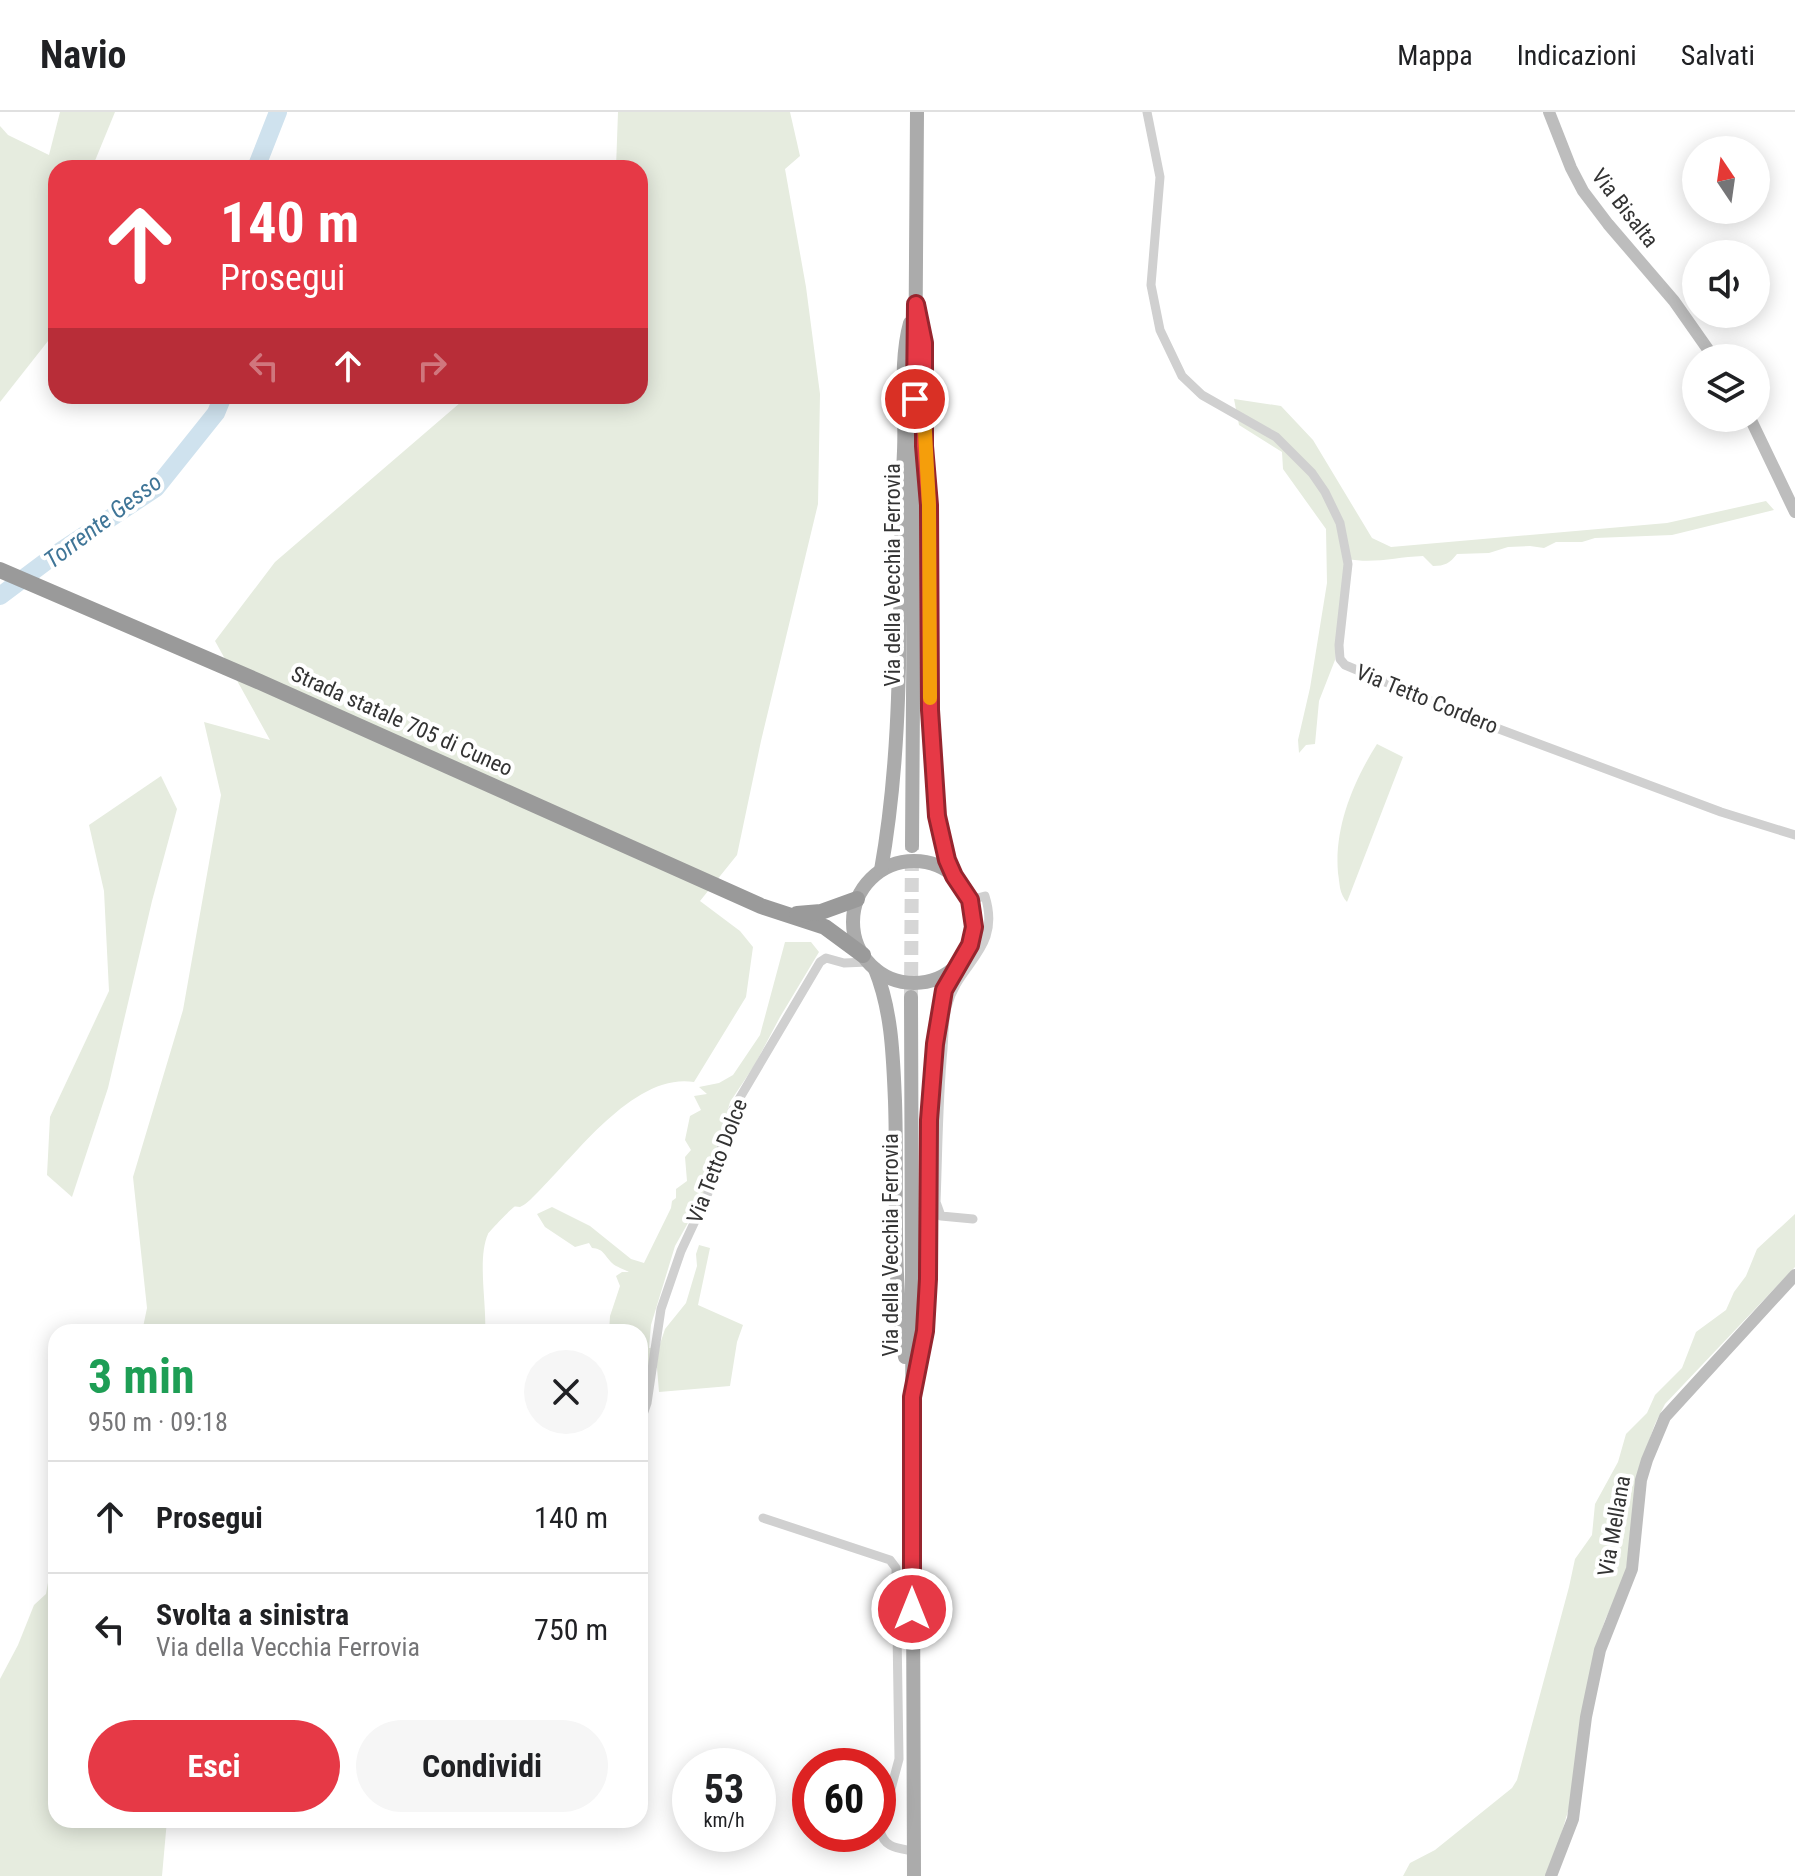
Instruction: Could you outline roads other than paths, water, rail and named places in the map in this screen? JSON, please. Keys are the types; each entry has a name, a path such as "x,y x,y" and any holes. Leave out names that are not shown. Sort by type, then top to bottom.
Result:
{"highway":[{"name":"Strada statale 705 di Cuneo","path":"0,570 260,682 761,906 825,927 869,962"},
{"path":"784,915 812,914 857,899"}],"main road":[{"name":"Via della Vecchia Ferrovia","path":"912,846 917,112"},
{"path":"881,870 892,814 899,713 905,342 916,304"},
{"path":"912,1397 925,1331 929,1120 935,1044 944,990 970,945 974,927 970,900 954,876 943,848 933,763 924,343 916,304"},
{"path":"912,1397 898,1303 897,1150 891,1038 885,993 853,928 857,899 869,880 881,870 899,863 919,861 938,866 954,876"},
{"path":"869,962 892,978 920,982 938,977 960,961"},
{"name":"Via della Vecchia Ferrovia","path":"911,997 914,1876"}],"street":[{"name":"Via Tetto Cordero","path":"1147,112 1160,177 1151,285 1160,330 1182,376 1211,401 1276,437 1312,473 1325,492 1340,523 1348,564 1339,645 1340,659 1345,665 1483,723 1721,812 1795,835"},
{"name":"Via Bisalta","path":"1549,112 1571,168 1589,200 1674,301 1704,344"},
{"path":"1757,432 1795,512"},
{"path":"970,900 985,896 988,922 979,954 957,982 947,1008 940,1072 936,1202 941,1216 973,1219"},
{"name":"Via Tetto Dolce","path":"648,1396 661,1309 681,1251 708,1193 732,1111 820,962 826,958 844,963 869,962"},
{"name":"Via Mellana","path":"1551,1876 1573,1819 1586,1717 1600,1650 1632,1569 1641,1480 1647,1460 1665,1417 1795,1275"},
{"path":"763,1518 890,1560 896,1568 899,1759 880,1830 882,1839 889,1846 913,1851"}],"waterway":[{"name":"Torrente Gesso","path":"259,160 278,112"},
{"name":"Torrente Gesso","path":"0,596 56,554 156,488 216,413 220,404"}],"tunnel":[{"path":"911,997 912,846"}]}
